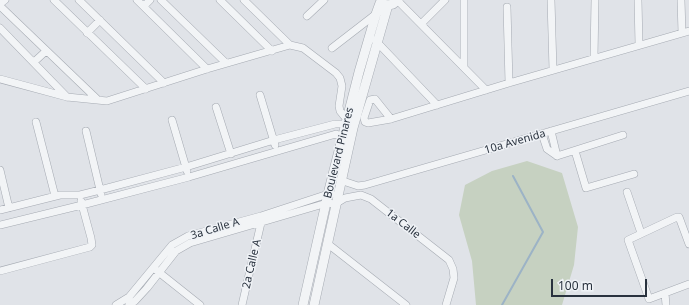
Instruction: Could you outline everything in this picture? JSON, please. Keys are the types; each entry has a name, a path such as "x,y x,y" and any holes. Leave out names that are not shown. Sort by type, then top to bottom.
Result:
{"street":[{"path":"5,0 0,5 98,100"},
{"path":"54,0 146,89"},
{"path":"79,0 164,83"},
{"path":"137,0 207,69"},
{"path":"144,6 150,0"},
{"path":"161,0 226,63"},
{"path":"220,0 272,51"},
{"path":"244,0 290,45"},
{"path":"306,16 324,0"},
{"path":"382,3 398,0 486,90"},
{"path":"421,24 446,0"},
{"path":"464,0 464,67"},
{"path":"551,0 553,70"},
{"path":"594,58 595,0"},
{"path":"638,0 639,45"},
{"path":"392,119 437,104 686,32 681,0"},
{"name":"Boulevard Pinares","path":"351,122 359,72 376,14 382,3"},
{"name":"Boulevard Pinares","path":"314,305 328,244 346,139 378,42 382,3"},
{"path":"507,7 509,83"},
{"path":"332,48 376,14"},
{"path":"87,33 100,20"},
{"path":"0,28 67,97"},
{"path":"370,37 378,42 437,104"},
{"path":"0,79 67,97 107,101 226,63 290,45 304,48 336,73 340,78 342,86 339,106 340,111 351,122"},
{"path":"34,62 46,51"},
{"name":"10a Avenida","path":"340,180 358,186 365,185 689,91"},
{"path":"260,95 277,150"},
{"path":"216,107 231,154"},
{"path":"172,120 189,177"},
{"path":"36,122 55,196"},
{"path":"0,210 60,195 80,195 100,190 186,167 274,140 335,124 351,122"},
{"path":"86,132 103,200"},
{"path":"550,132 557,156"},
{"path":"0,225 189,177 277,150 336,134 346,139"},
{"path":"542,134 547,149 557,156"},
{"path":"557,156 623,135"},
{"name":"Boulevard Pinares","path":"304,305 340,180 346,139"},
{"path":"575,151 586,188 634,174"},
{"path":"0,170 9,208"},
{"path":"627,192 641,233"},
{"path":"0,271 90,247 92,245 92,241 80,195"},
{"name":"1a Calle","path":"335,199 358,195 368,197 445,257 453,269 454,283 446,305"},
{"name":"3a Calle A","path":"129,305 135,301 176,251 190,243 261,223 335,199"},
{"name":"3a Calle A","path":"116,305 129,297 172,245 188,236 261,216 335,199"},
{"path":"689,244 679,217 641,233 629,239 628,242 649,300 689,284"},
{"name":"2a Calle A","path":"242,305 261,223"},
{"path":"328,244 406,305"},
{"path":"153,267 200,305"},
{"path":"665,293 666,305"}],"green space":[{"path":"527,161 562,173 578,227 574,265 562,305 476,305 472,261 459,215 465,185 492,171"}],"waterway":[{"path":"502,305 543,232 513,176"}]}
